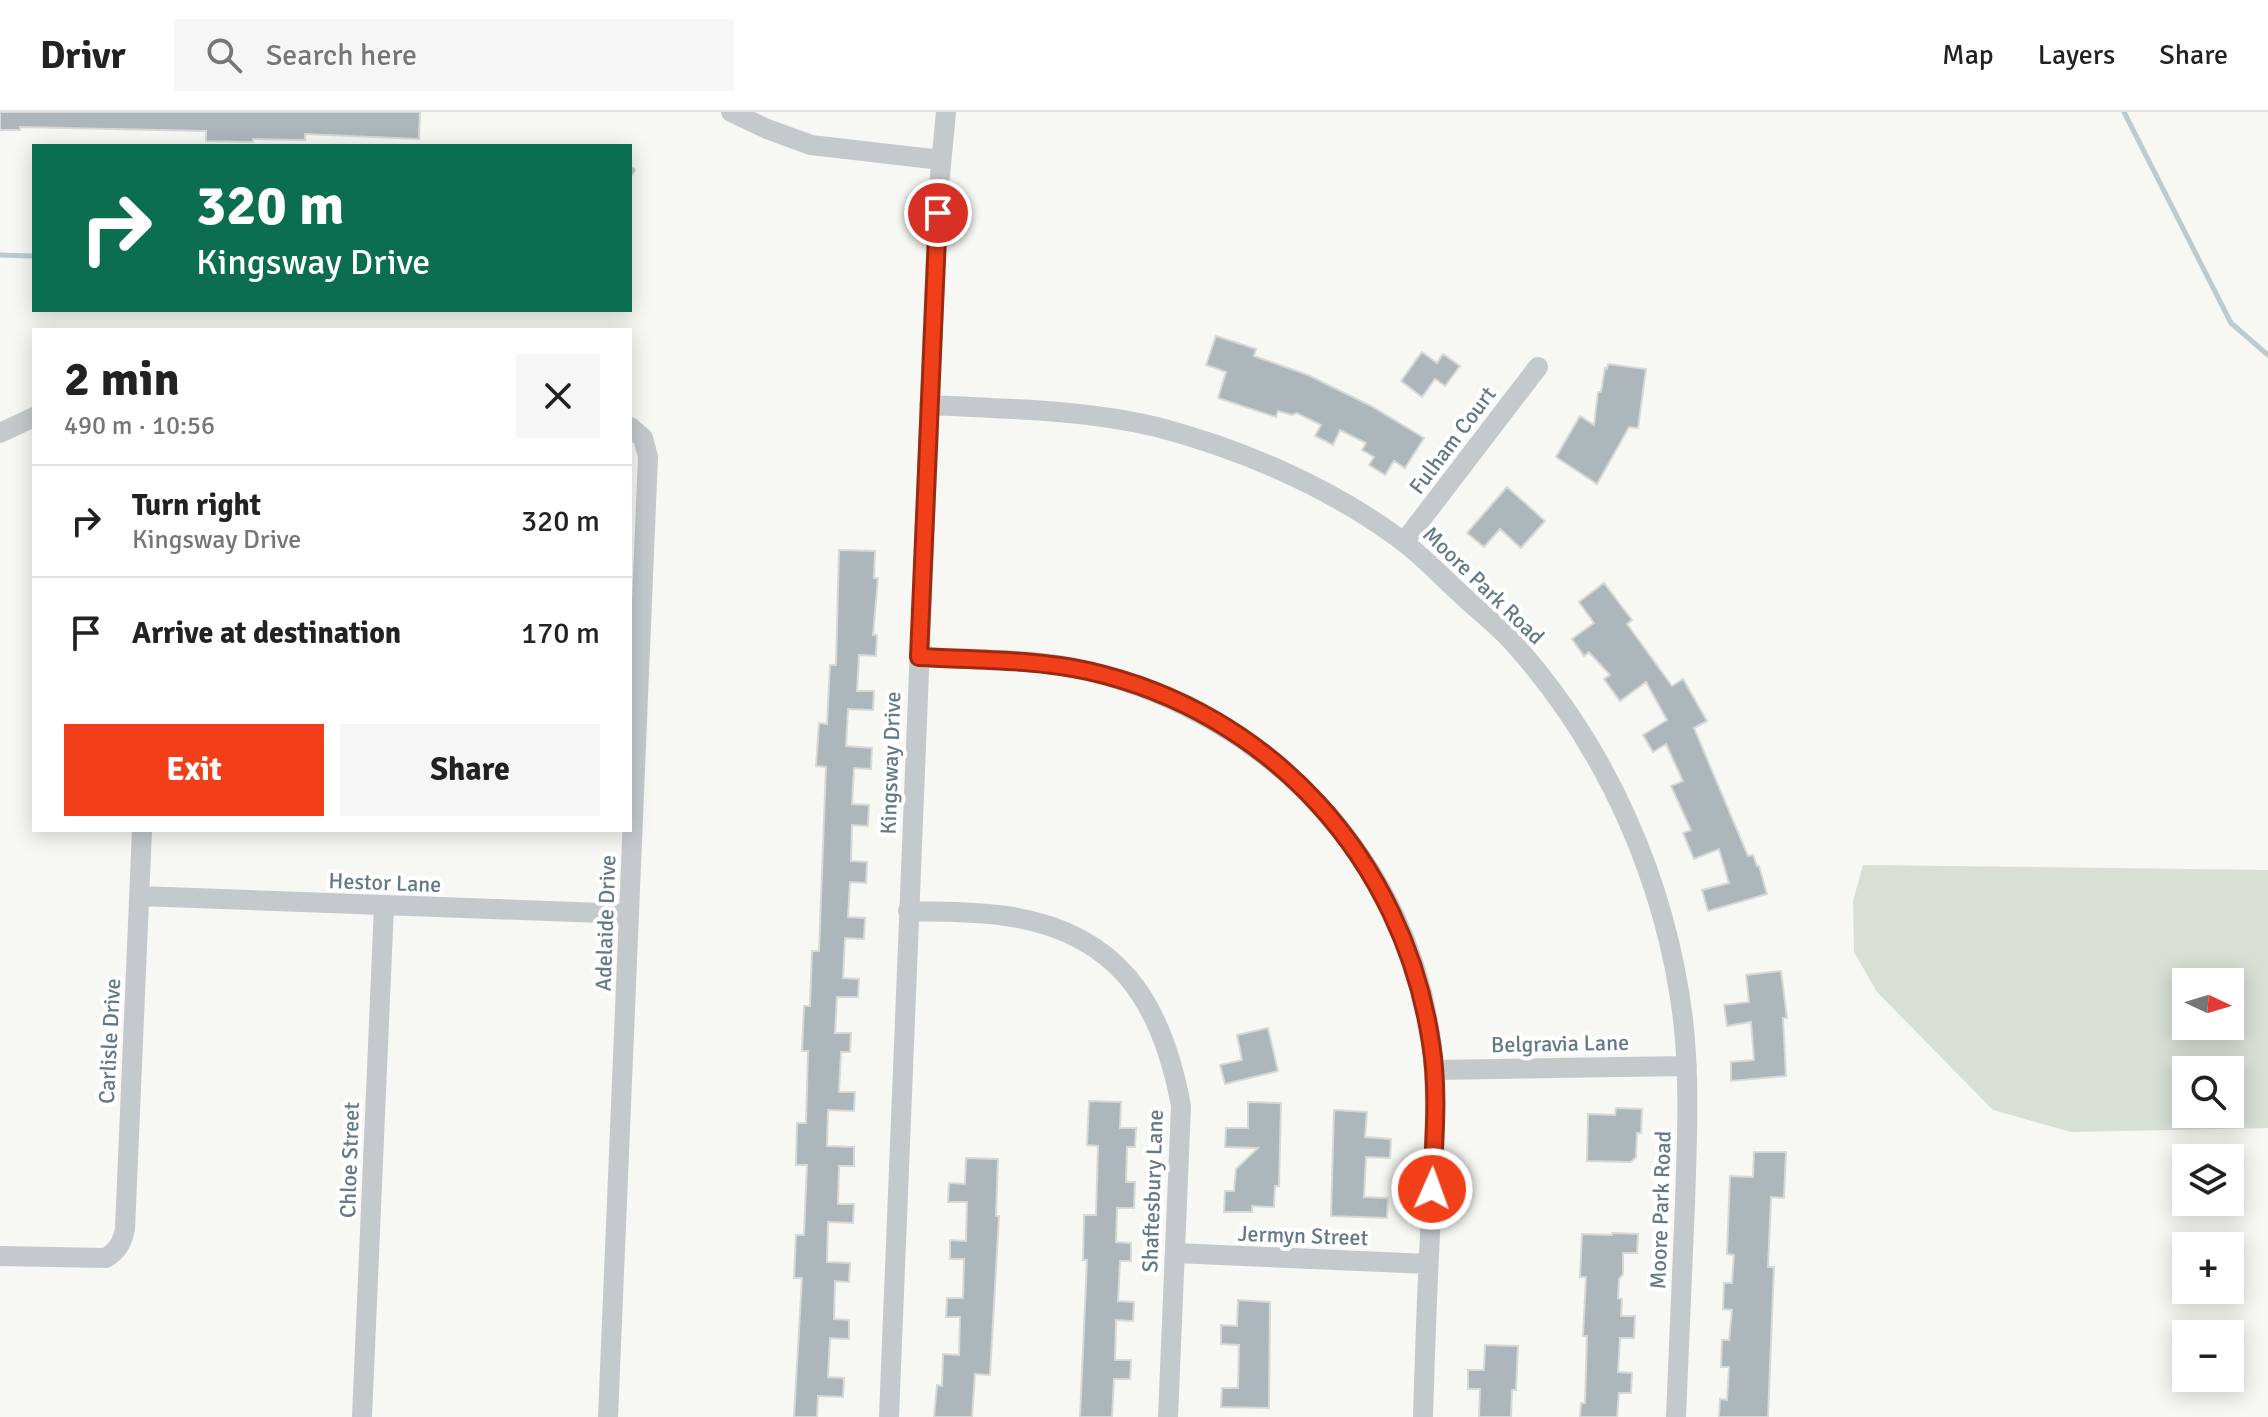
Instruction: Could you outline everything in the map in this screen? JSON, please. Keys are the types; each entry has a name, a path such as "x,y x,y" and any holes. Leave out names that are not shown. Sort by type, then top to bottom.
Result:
{"street":[{"path":"731,112 811,145 941,160"},
{"name":"Kingsway Drive","path":"889,1417 929,405 946,112"},
{"name":"Fulham Court","path":"1404,542 1538,367"},
{"name":"Moore Park Road","path":"929,405 1055,411 1113,418 1185,436 1296,478 1404,542 1515,644 1575,723 1600,764 1637,839 1660,909 1683,1016 1689,1093 1676,1417"},
{"path":"0,433 32,418"},
{"name":"Adelaide Drive","path":"632,768 634,670 648,457 647,447 634,430"},
{"path":"919,657 1045,664 1091,672 1137,685 1228,728 1266,756 1318,802 1350,841 1376,881 1397,922 1414,966 1430,1035 1434,1070 1434,1133 1423,1417"},
{"name":"Carlisle Drive","path":"0,1256 106,1258 116,1252 122,1242 142,832"},
{"name":"Adelaide Drive","path":"608,1417 631,832"},
{"name":"Hestor Lane","path":"140,896 629,914"},
{"name":"Chloe Street","path":"362,1417 384,906"},
{"name":"Shaftesbury Lane","path":"908,911 1007,916 1056,929 1103,951 1136,988 1157,1021 1173,1065 1181,1106 1168,1417"},
{"name":"Belgravia Lane","path":"1434,1070 1687,1066"},
{"name":"Jermyn Street","path":"1175,1253 1428,1264"}],"shaded area":[{"path":"1863,865 2268,870 2268,1128 2071,1132 1993,1110 1877,992 1854,952 1853,901"}],"building":[{"path":"0,112 420,112 419,139 305,134 305,140 253,139 253,142 206,141 206,131 20,127 20,130 0,130"},
{"path":"1216,336 1256,349 1254,356 1308,375 1371,406 1424,438 1405,468 1394,461 1385,475 1369,465 1374,457 1362,450 1366,443 1340,430 1333,445 1315,436 1321,425 1297,413 1292,415 1278,411 1276,417 1218,398 1226,372 1206,365"},
{"path":"1422,352 1437,363 1443,354 1460,366 1445,386 1435,379 1422,397 1401,381"},
{"path":"1608,364 1646,369 1638,428 1629,427 1597,484 1556,457 1580,416 1594,425 1598,392 1601,392"},
{"path":"1507,487 1545,521 1521,548 1500,529 1484,547 1467,533"},
{"path":"839,550 875,551 874,578 878,578 873,635 877,635 876,656 859,655 857,691 874,691 873,710 848,709 846,746 872,748 871,769 854,768 852,804 869,805 868,826 852,825 851,861 867,862 866,883 850,882 848,917 865,918 864,939 845,938 843,978 859,979 858,997 837,997 835,1033 851,1033 850,1052 841,1052 839,1092 855,1092 854,1111 828,1110 827,1146 854,1147 854,1166 839,1166 838,1204 854,1204 853,1223 828,1222 827,1262 850,1263 849,1282 835,1281 834,1319 849,1320 849,1339 830,1338 828,1377 844,1378 843,1397 818,1396 817,1417 794,1417 802,1278 794,1278 796,1235 804,1235 807,1165 796,1165 797,1123 806,1123 808,1051 802,1051 804,1006 810,1006 812,951 819,951 826,767 816,766 819,723 827,724 830,665 836,665"},
{"path":"1604,583 1632,620 1627,624 1672,686 1683,679 1707,721 1694,728 1748,856 1753,855 1759,866 1767,894 1708,911 1702,890 1729,883 1719,849 1694,859 1683,833 1691,830 1671,786 1683,781 1666,744 1653,752 1643,735 1667,720 1646,682 1620,701 1604,679 1610,675 1589,652 1584,656 1572,639 1594,623 1579,602"},
{"path":"1781,971 1787,1018 1783,1018 1786,1076 1731,1081 1731,1062 1754,1060 1751,1022 1727,1026 1724,1005 1749,1002 1746,975"},
{"path":"1268,1028 1278,1071 1225,1084 1220,1065 1242,1060 1237,1035"},
{"path":"1089,1101 1121,1102 1120,1128 1136,1128 1135,1147 1127,1147 1126,1182 1135,1182 1134,1208 1117,1208 1116,1242 1131,1243 1131,1261 1120,1261 1118,1301 1134,1302 1133,1321 1116,1320 1115,1360 1131,1360 1130,1379 1114,1379 1112,1417 1080,1417 1087,1260 1083,1260 1084,1215 1096,1215 1098,1146 1087,1145"},
{"path":"1248,1102 1281,1103 1279,1186 1275,1186 1274,1207 1252,1206 1252,1212 1224,1212 1225,1191 1234,1191 1236,1169 1258,1148 1225,1147 1226,1128 1248,1128"},
{"path":"1616,1108 1642,1109 1636,1157 1631,1162 1587,1161 1588,1114 1615,1115"},
{"path":"1334,1110 1367,1112 1365,1137 1391,1139 1390,1158 1366,1157 1364,1197 1388,1198 1387,1218 1331,1216"},
{"path":"1754,1152 1786,1152 1784,1198 1771,1197 1768,1267 1774,1267 1768,1417 1719,1417 1720,1399 1727,1400 1729,1367 1721,1367 1722,1340 1729,1340 1732,1310 1723,1309 1724,1283 1732,1283 1734,1255 1727,1254 1730,1176 1753,1177"},
{"path":"966,1158 998,1159 996,1216 999,1216 990,1375 975,1374 972,1417 934,1417 937,1385 942,1386 943,1354 959,1355 960,1317 946,1317 947,1298 963,1298 964,1259 950,1259 950,1240 966,1241 967,1202 948,1202 949,1183 965,1184"},
{"path":"1582,1234 1638,1234 1637,1253 1623,1253 1618,1298 1622,1299 1621,1316 1635,1316 1634,1338 1620,1338 1618,1372 1632,1373 1631,1393 1619,1393 1617,1417 1580,1417 1581,1403 1585,1403 1587,1336 1583,1336 1586,1277 1580,1277"},
{"path":"1238,1300 1270,1302 1269,1408 1221,1407 1222,1388 1238,1388 1239,1345 1221,1344 1221,1325 1237,1326"},
{"path":"1485,1345 1518,1346 1511,1417 1479,1417 1480,1389 1468,1389 1468,1370 1484,1370"}],"waterway":[{"path":"2124,112 2231,323 2268,355"},
{"path":"0,255 32,256"}],"route":[{"path":"938,213 919,657 1045,664 1091,672 1137,685 1166,696 1228,728 1284,770 1318,802 1364,860 1397,922 1414,966 1432,1046 1435,1096 1432,1189"}]}
